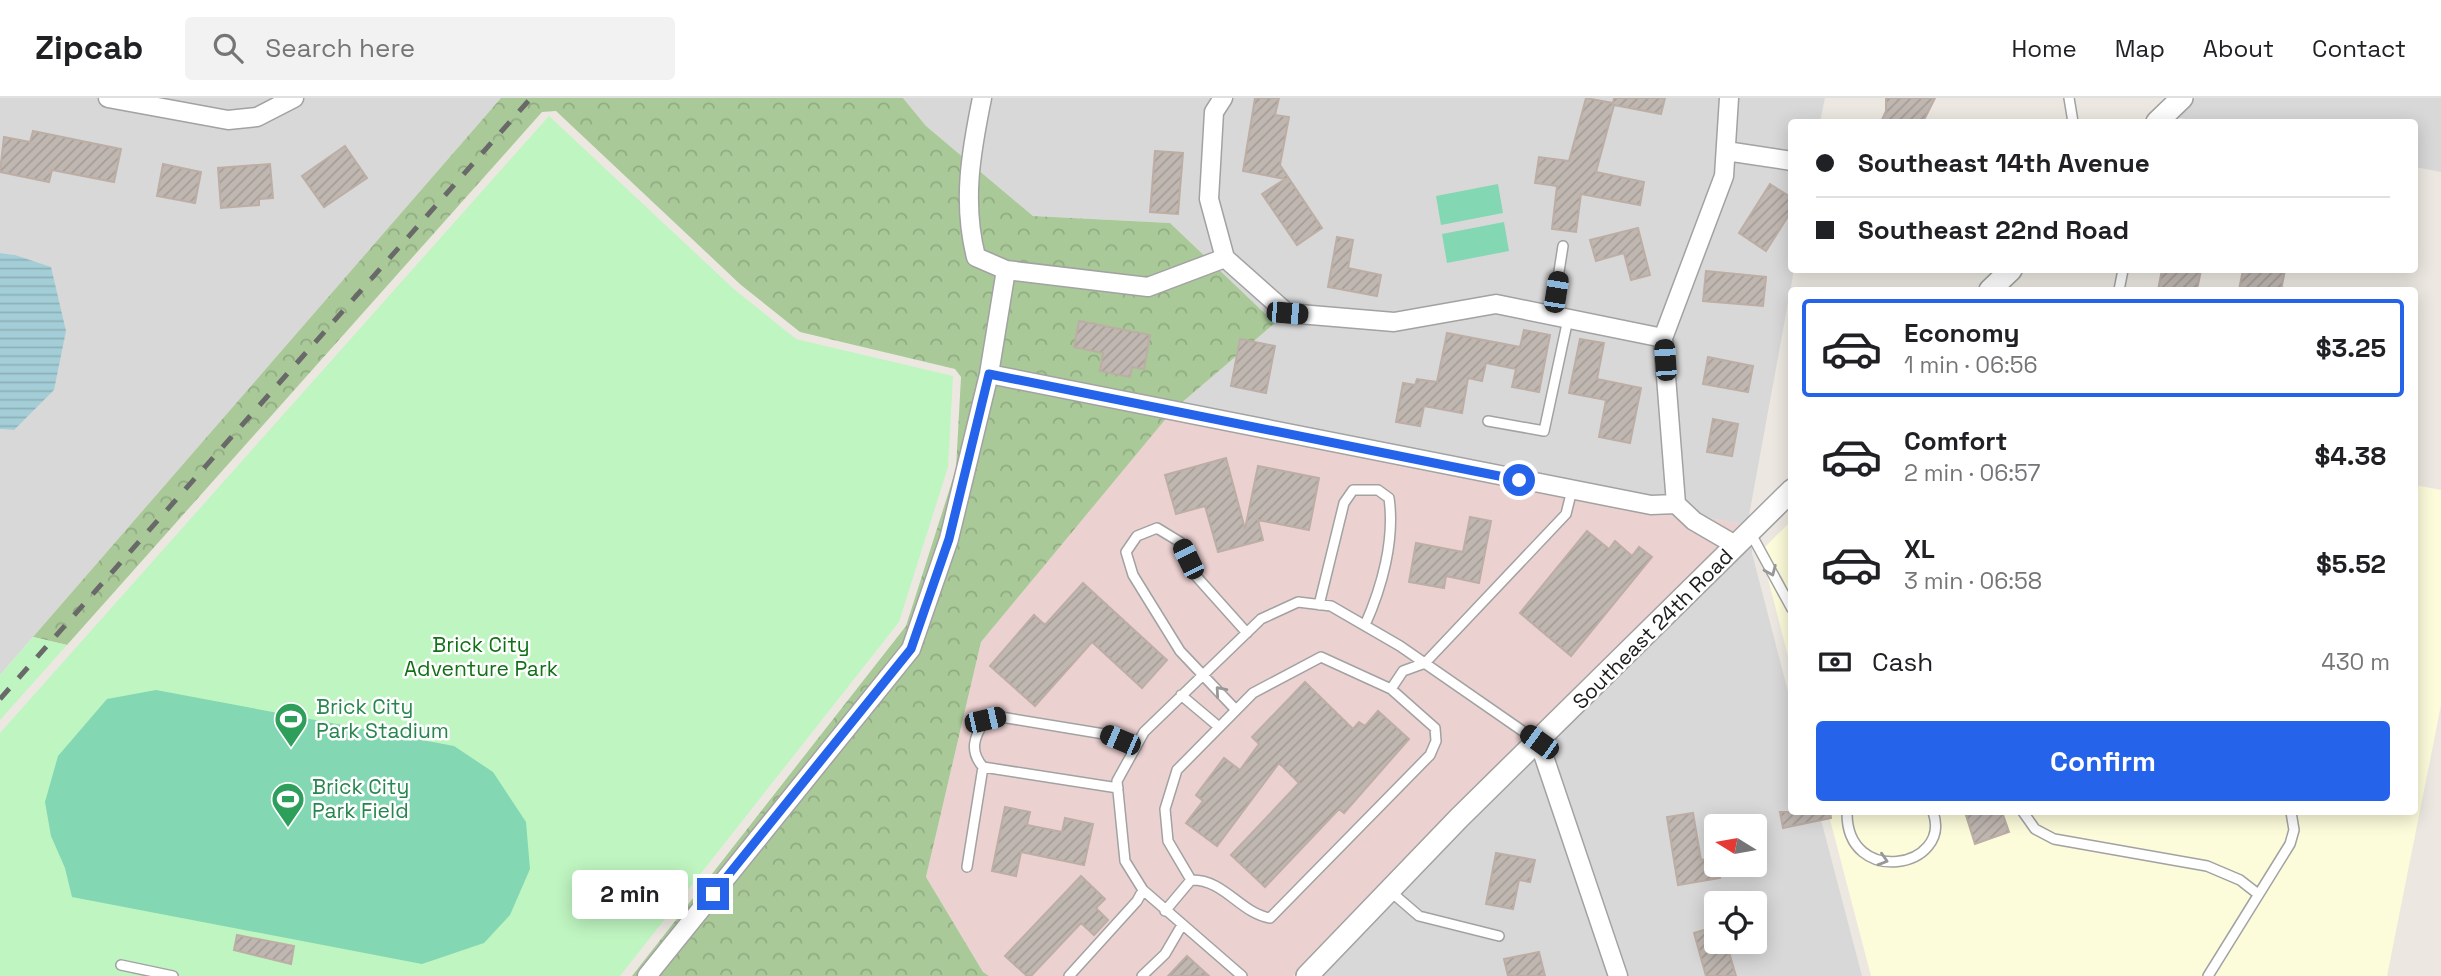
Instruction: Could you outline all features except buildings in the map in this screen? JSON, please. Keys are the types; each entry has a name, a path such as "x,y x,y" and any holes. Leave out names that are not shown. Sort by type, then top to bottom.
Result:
{"street":[{"path":"108,98 228,120 257,117 294,98"},
{"path":"982,98 968,167 968,228 976,257 1006,270 1148,287 1225,258"},
{"path":"1223,98 1214,112 1209,200 1225,258 1287,313 1394,322 1496,304 1663,338"},
{"path":"1729,98 1724,176 1663,338 1676,504 1693,521 1744,539"},
{"path":"2160,119 2182,98"},
{"path":"1726,151 1788,160"},
{"path":"647,976 911,649 949,539 989,374 1006,270"},
{"path":"989,374 1651,505 1676,504"},
{"name":"Southeast 24th Road","path":"1307,976 1788,494"},
{"path":"1539,742 1618,976"}],"lane":[{"path":"2069,98 2072,119"},
{"path":"1488,421 1544,431 1560,317 1563,246"},
{"path":"1319,605 1344,503 1353,491 1378,490 1389,498 1392,524 1376,600 1364,625"},
{"path":"1391,689 1403,671 1425,663 1566,514 1572,490"},
{"path":"1236,709 1205,673 1180,651 1133,575 1126,552 1137,536 1157,528 1180,542 1196,576 1247,633"},
{"path":"1744,539 1788,603"},
{"path":"1242,976 1143,890 1125,861 1117,781 1144,732 1261,619 1298,602 1331,606 1425,663 1539,742"},
{"path":"1321,657 1391,689 1435,728 1436,741 1430,755 1270,918 1256,916 1220,887 1202,880 1191,880 1168,841 1165,809 1177,770 1253,693 1321,657"},
{"path":"1181,695 1219,727"},
{"path":"1118,788 983,767 976,759 973,744 976,734 985,720 1001,717 1104,734 1136,747"},
{"path":"967,867 983,767"},
{"path":"1847,815 1846,832 1859,851 1895,864 1915,859 1930,843 1934,815"},
{"path":"2025,815 2035,829 2054,839 2207,866 2240,880 2258,894"},
{"path":"2208,976 2290,844 2294,830 2292,815"},
{"path":"1165,911 1191,880"},
{"path":"1069,976 1137,901 1143,890"},
{"path":"1390,890 1419,916 1499,936"},
{"path":"1142,976 1165,954 1182,925"},
{"path":"121,965 173,976"}],"shaded area":[{"path":"0,98 501,98 0,675 0,429 14,430 15,255 0,253"},
{"path":"903,98 1825,98 1821,119 1788,119 1788,273 1793,273 1791,287 1788,287 1788,303 1748,521 1744,525 1173,409 1275,323 1170,223 1033,216 926,126"},
{"path":"2195,98 2441,98 2441,172 2418,168 2418,119 2176,117"},
{"path":"1173,409 1744,525 1451,812 1293,976 989,976 983,972 926,877 981,642"},
{"path":"2418,486 2441,490 2441,705 2387,976 1871,976 1829,815 2418,815"},
{"path":"1788,524 1788,656 1761,551"},
{"path":"1752,544 1752,553 1788,692 1788,815 1820,815 1862,976 1321,976 1467,824"}],"green space":[{"path":"501,98 903,98 926,126 1033,216 1170,223 1275,323 1173,410 981,642 926,877 983,972 989,976 632,976 906,626 956,469 961,377 955,369 800,332 741,285 556,111 542,112 67,645 33,637"},
{"name":"Brick City Adventure Park","path":"549,116 735,290 796,339 953,376 948,467 899,622 620,976 0,976 0,733"},
{"path":"1498,184 1503,213 1441,225 1436,196"},
{"path":"1504,222 1509,251 1447,263 1442,234"},
{"path":"33,637 67,645 0,720 0,675"},
{"name":"Brick City Park Field","path":"156,690 454,746 493,772 526,822 530,869 510,915 484,943 422,964 72,897 65,868 51,836 45,802 58,756 107,699"}],"water":[{"path":"0,253 51,267 66,331 54,390 14,430 0,429"}],"railway":[{"path":"0,699 531,98"}],"place":[{"name":"Brick City Park Stadium","path":"291,749"},
{"name":"Brick City Park Field","path":"288,829"}],"route":[{"path":"713,894 911,649 949,539 989,374 1519,480"}]}
